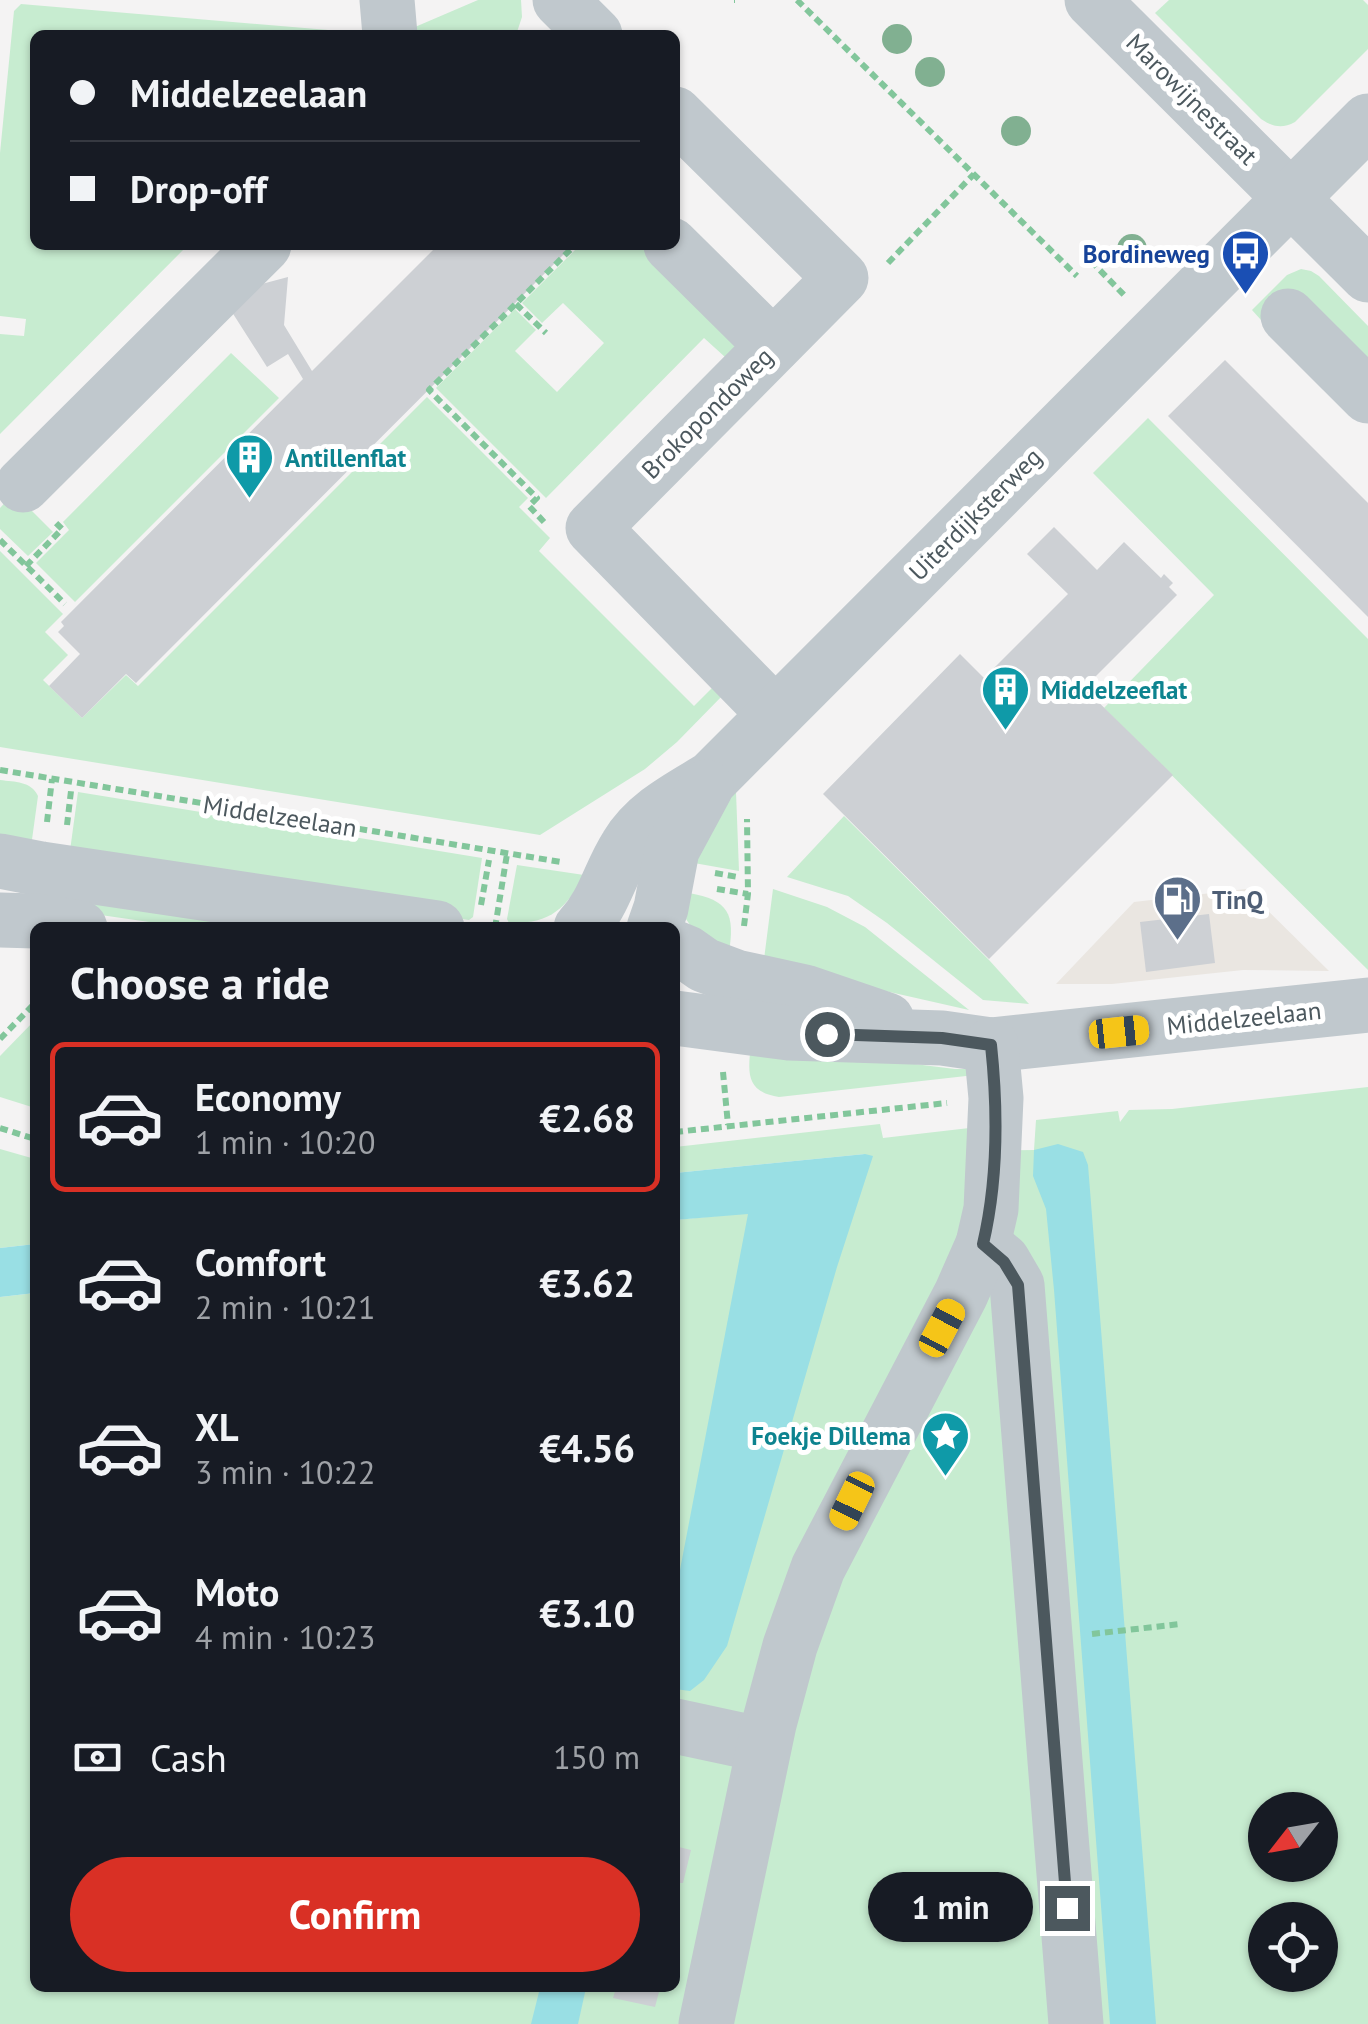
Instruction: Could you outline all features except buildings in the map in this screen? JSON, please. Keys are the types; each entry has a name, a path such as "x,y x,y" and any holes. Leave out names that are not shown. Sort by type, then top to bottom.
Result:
{"street":[{"path":"387,0 390,30"},
{"path":"532,30 544,0"},
{"path":"560,0 590,30"},
{"name":"Marowijnestraat","path":"1092,0 1292,198"},
{"name":"Brokopondoweg","path":"680,119 840,278 593,528 775,714"},
{"name":"Uiterdijksterweg","path":"585,922 639,828 712,778 1368,121"},
{"path":"1292,198 1368,274"},
{"path":"23,485 259,250"},
{"path":"676,250 774,346"},
{"path":"1288,316 1368,396"},
{"path":"656,922 672,850 712,778"},
{"path":"0,861 443,922"},
{"path":"0,920 41,922"},
{"name":"Middelzeelaan","path":"680,951 736,977 805,992 976,1060"},
{"name":"Middelzeelaan","path":"680,1019 976,1060 1368,1005"},
{"path":"706,2024 764,1745 790,1646 818,1568 961,1294 983,1244 991,1210 976,1060"},
{"path":"983,1244 1004,1262 1018,1285 1076,2024"},
{"path":"680,1727 764,1745"}],"path":[{"path":"797,0 1077,276"},
{"path":"878,272 974,174"},
{"path":"550,528 529,506 537,498 430,390 570,250"},
{"path":"1091,261 1133,303"},
{"path":"516,304 546,333"},
{"path":"26,566 62,530"},
{"path":"0,540 65,604"},
{"name":"Middelzeelaan","path":"0,770 507,854 495,922"},
{"path":"459,922 488,860"},
{"path":"0,1039 30,1008"},
{"path":"680,1131 728,1126 976,1060"},
{"path":"723,1067 728,1126"},
{"path":"0,1128 30,1137"},
{"path":"1129,1629 1180,1624"}],"shaded area":[{"path":"1246,889 1329,971 1243,970 1112,984 1056,984 1134,902"}],"green space":[{"path":"478,0 521,0 518,30 408,30"},
{"path":"1169,0 1363,0 1368,5 1368,49 1295,122 1274,125 1261,119 1155,13"},
{"path":"21,4 328,30 30,30 30,250 183,250 0,434 0,334 24,336 26,319 0,316 0,153 14,11"},
{"path":"575,250 659,250 737,336 734,349 725,357 704,338 546,498 436,388 515,309 536,330 515,351 557,392 604,343 563,303 542,323 522,303"},
{"path":"1301,269 1319,276 1368,326 1368,368 1291,291 1261,320 1252,310 1287,275"},
{"path":"231,353 279,398 75,602 36,563 69,530 63,522"},
{"path":"427,397 528,498 519,507 550,538 539,551 694,706 715,685 724,694 645,769 540,835 0,747 0,551 63,614 45,632 68,655 43,680 82,718 126,675 138,686"},
{"path":"1148,418 1368,639 1368,970 1104,708 1214,595 1093,473"},
{"path":"14,493 53,532 28,556 0,529 0,508"},
{"path":"0,780 27,785 38,796 30,854 0,848"},
{"path":"78,792 482,858 473,917 469,920 72,862 69,858"},
{"path":"736,792 739,871 694,863 704,825"},
{"path":"844,816 1029,1004 983,1000 848,896 787,877"},
{"path":"517,865 584,875 555,912 529,922 507,919"},
{"path":"773,889 827,907 865,927 969,1010 763,967"},
{"path":"65,890 304,922 149,922 66,910"},
{"path":"689,893 713,900 726,911 731,928 729,952 692,928 686,919"},
{"path":"30,1025 30,1106 0,1097 0,1056"},
{"path":"751,1044 971,1069 975,1075 779,1097 754,1085 750,1072"},
{"path":"1368,1087 1368,2024 0,2024 0,1297 30,1294 30,1992 680,1992 680,1220 748,1213 865,1154 680,1172 680,1146 880,1124 883,1138 978,1127 978,1151 1034,1150 1036,1120 1118,1111 1120,1122 1129,1110 1172,1109"},
{"path":"0,1149 30,1158 30,1245 0,1248"}],"water":[{"path":"1058,1144 1083,1152 1088,1165 1156,2024 1110,2024 1054,1290 1046,1209 1033,1176 1034,1150"},
{"path":"873,1156 727,1646 704,1680 690,1691 680,1690 680,1570 748,1214 680,1220 680,1172"},
{"path":"30,1245 30,1294 0,1297 0,1248"},
{"path":"539,1992 585,1992 578,2024 531,2024"}],"place":[{"name":"Bordineweg","path":"1245,296"},
{"name":"Antillenflat","path":"250,500"},
{"name":"Middelzeeflat","path":"1006,732"},
{"name":"TinQ","path":"1177,942"},
{"name":"Foekje Dillema","path":"946,1478"}],"route":[{"path":"827,1034 942,1038 991,1045 996,1098 991,1210 983,1244 1004,1262 1018,1285 1067,1908"}]}
